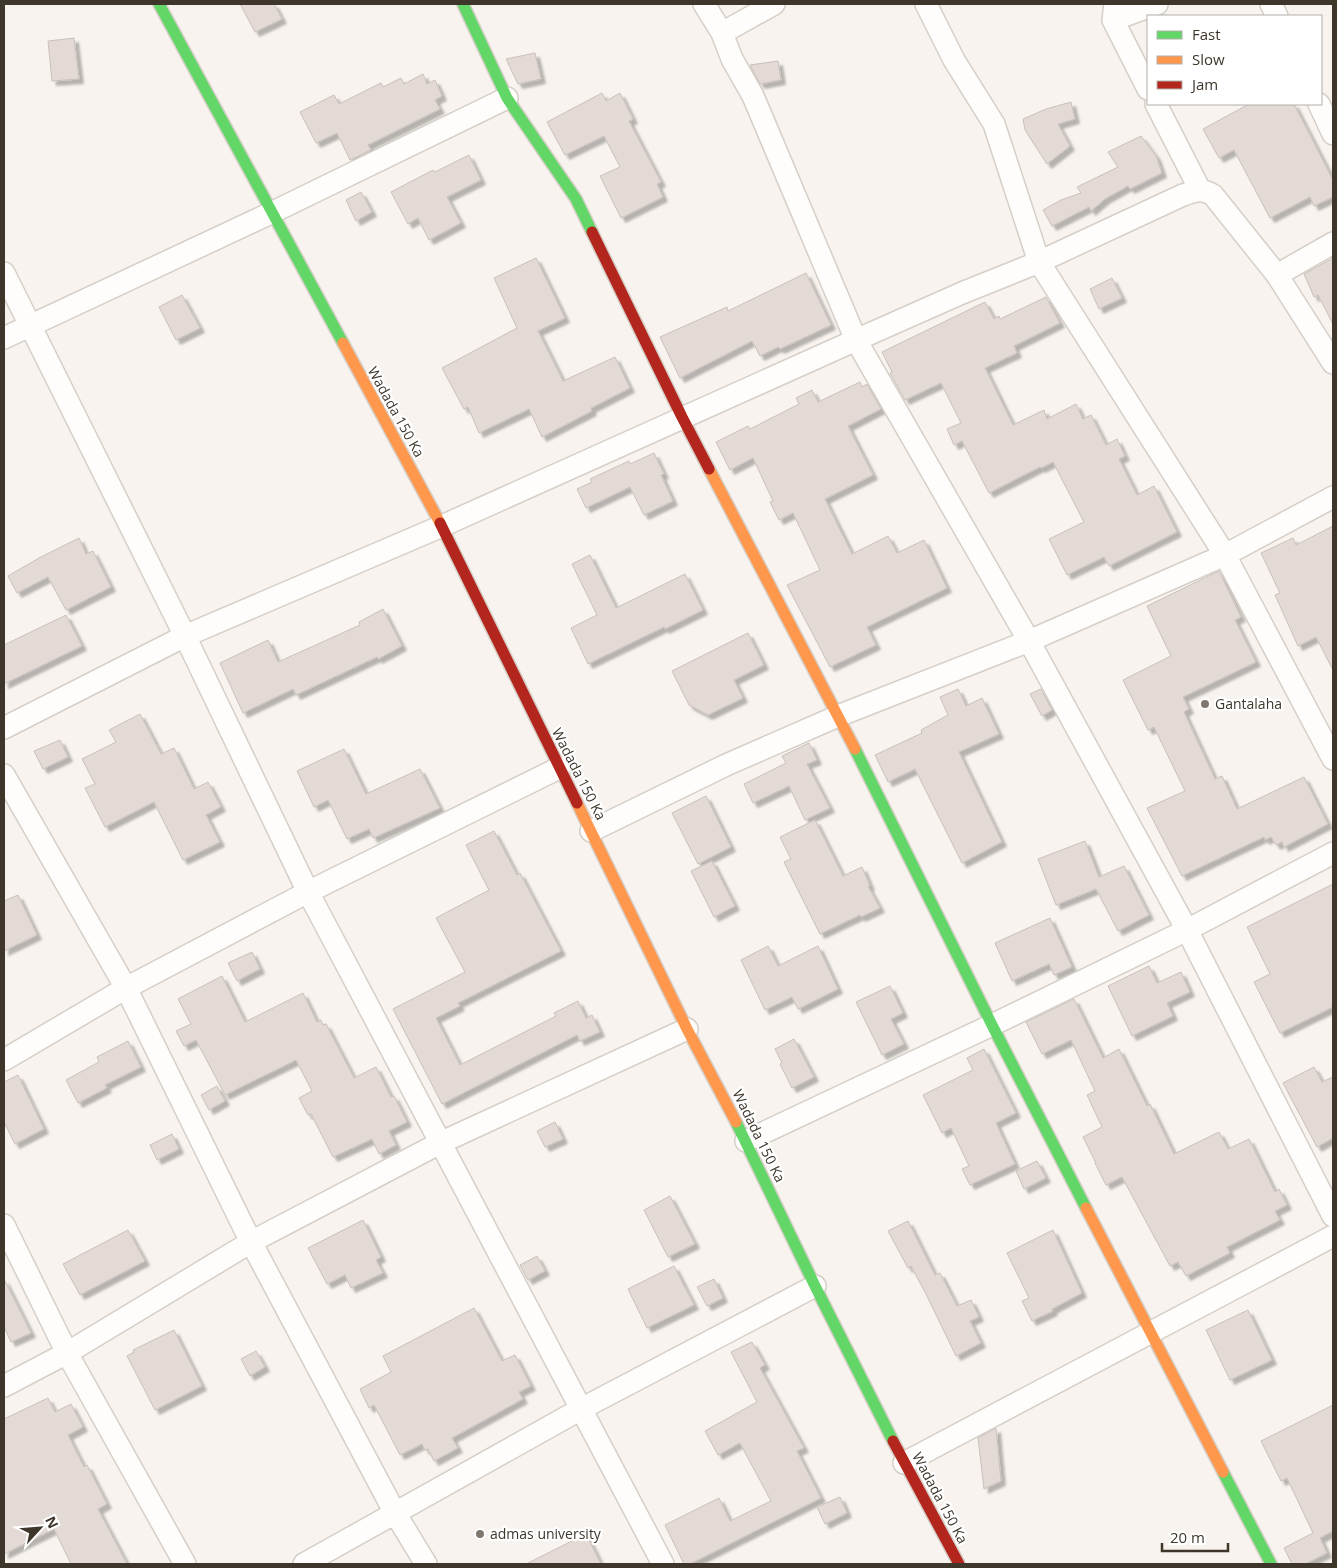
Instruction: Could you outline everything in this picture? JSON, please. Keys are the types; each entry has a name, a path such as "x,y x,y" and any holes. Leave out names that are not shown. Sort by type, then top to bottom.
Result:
{"street":[{"name":"Wadada 150 Ka","path":"159,4 442,526 688,1029 746,1141 815,1286 904,1463 959,1564"},
{"path":"463,4 507,98 576,199 682,417 838,716 992,1025 1149,1332 1271,1564"},
{"path":"704,4 722,33 732,59 753,96 856,340 1029,641 1187,930 1333,1216"},
{"path":"722,33 774,4"},
{"path":"926,4 954,60 994,124 1039,262 1225,555 1333,758"},
{"path":"1147,87 1114,12 1157,4"},
{"path":"1270,4 1276,15"},
{"path":"4,338 271,213 507,98"},
{"path":"1157,105 1200,190"},
{"path":"1319,105 1333,134"},
{"path":"4,728 185,636 442,526 682,417 962,293 1039,262 1183,195 1200,190 1213,195 1277,275 1333,363"},
{"path":"1277,275 1333,243"},
{"path":"4,273 185,636 308,892 663,1564"},
{"path":"591,831 726,765 838,716 1029,641 1225,555 1333,497"},
{"path":"4,1060 126,988 308,892 559,768"},
{"path":"4,775 126,988 251,1242 395,1513 426,1564"},
{"path":"746,1141 992,1025 1187,930 1333,853"},
{"path":"4,1386 67,1353 251,1242 440,1143 688,1029"},
{"path":"4,1225 67,1353 185,1564"},
{"path":"904,1463 1333,1236"},
{"path":"304,1564 582,1409 815,1286"}],"building":[{"path":"240,4 274,4 282,19 255,32"},
{"path":"74,38 79,79 52,81 48,41"},
{"path":"535,53 541,79 518,84 506,59"},
{"path":"778,61 781,80 760,84 750,65"},
{"path":"423,74 427,84 435,80 442,96 435,100 440,109 368,145 371,150 350,160 337,133 316,143 300,112 334,95 339,104 381,83 383,87 401,78 404,84"},
{"path":"602,93 606,101 620,93 633,119 629,121 661,182 657,184 663,197 621,218 600,176 620,167 604,136 565,155 547,122"},
{"path":"1071,102 1075,119 1058,124 1070,146 1047,164 1025,130 1023,119 1046,109"},
{"path":"1247,105 1295,105 1333,180 1333,197 1314,206 1310,197 1270,218 1234,150 1219,158 1203,129"},
{"path":"1141,136 1156,156 1162,173 1130,189 1128,186 1105,199 1091,211 1089,207 1052,226 1043,210 1061,200 1081,193 1077,187 1118,167 1108,152"},
{"path":"469,155 481,180 447,197 461,223 429,240 418,218 408,224 391,192 433,170 435,172"},
{"path":"361,192 372,212 356,221 346,200"},
{"path":"536,258 565,318 538,331 563,381 615,357 630,388 591,408 592,411 542,437 529,409 479,433 468,407 464,409 442,368 517,328 494,278"},
{"path":"1333,258 1333,324 1318,295 1314,297 1304,274"},
{"path":"806,273 831,325 780,349 778,347 760,356 752,341 680,378 660,337 727,307 728,311"},
{"path":"1112,278 1122,298 1099,309 1090,289"},
{"path":"182,295 200,328 176,340 159,307"},
{"path":"1046,297 1060,323 1014,346 1017,353 985,368 1013,425 1044,410 1047,419 1076,404 1083,419 1091,415 1106,445 1117,439 1125,456 1119,459 1137,495 1154,486 1177,532 1109,566 1104,557 1067,575 1049,539 1084,522 1053,462 989,493 962,441 954,445 947,429 961,423 941,383 905,400 890,373 892,372 882,352 985,302 994,319 999,316 1000,319"},
{"path":"860,382 862,387 867,384 881,409 848,426 873,475 825,499 852,554 888,536 897,553 924,540 947,588 867,627 876,645 830,667 787,585 820,570 793,513 779,520 770,502 773,501 753,458 730,470 716,442 748,426 750,429 799,404 796,398 812,390 818,402"},
{"path":"654,453 664,474 661,475 673,501 644,515 630,487 586,508 577,489 592,482 590,479 629,461 630,464"},
{"path":"1333,526 1333,670 1316,637 1298,646 1275,595 1280,593 1261,553 1293,538 1296,545"},
{"path":"79,538 86,554 93,551 111,587 66,610 48,577 17,593 8,576"},
{"path":"590,555 616,608 685,574 703,610 588,664 571,628 597,615 572,564"},
{"path":"1219,571 1241,617 1235,620 1256,662 1183,697 1189,709 1184,712 1215,779 1222,776 1237,809 1304,777 1328,824 1284,847 1282,842 1276,845 1271,837 1265,840 1264,837 1182,876 1147,808 1185,791 1154,727 1148,730 1123,680 1171,656 1147,606"},
{"path":"383,609 402,646 378,659 377,657 296,695 293,689 243,713 220,663 268,640 278,662 360,625 359,622"},
{"path":"66,615 82,646 4,684 4,645"},
{"path":"748,633 764,665 734,680 743,698 708,715 689,705 672,671"},
{"path":"958,689 966,706 982,698 999,734 959,752 1002,842 962,863 915,769 888,782 875,755 922,733 921,730 948,715 940,697"},
{"path":"1041,689 1052,710 1042,716 1030,694"},
{"path":"140,714 161,754 174,748 194,789 208,782 221,807 206,815 220,842 183,860 154,802 105,827 85,788 95,784 82,759 116,742 109,730"},
{"path":"60,740 68,757 43,769 34,751"},
{"path":"809,743 817,760 807,764 830,808 805,820 789,786 753,803 744,784 786,763 782,756"},
{"path":"344,749 366,794 420,769 440,808 373,838 369,829 347,839 328,800 314,807 297,771"},
{"path":"706,796 731,847 698,864 672,813"},
{"path":"815,820 843,876 862,867 870,886 868,886 880,908 861,917 860,915 820,934 784,862 791,859 780,837"},
{"path":"494,831 517,875 520,873 561,951 458,1003 460,1006 436,1018 460,1065 556,1016 554,1013 578,1001 586,1018 592,1015 600,1032 580,1041 577,1035 442,1104 393,1009 465,972 436,918 489,890 466,845"},
{"path":"1085,841 1099,877 1124,866 1149,915 1118,931 1096,889 1056,905 1038,859"},
{"path":"712,861 735,906 714,917 691,871"},
{"path":"1333,884 1333,1007 1280,1033 1254,982 1270,974 1247,927"},
{"path":"18,895 37,935 4,951 4,901"},
{"path":"1050,918 1072,967 1054,975 1049,964 1012,981 995,943"},
{"path":"768,946 778,966 818,946 838,989 798,1009 792,997 765,1010 741,960"},
{"path":"252,952 260,969 237,981 228,963"},
{"path":"1149,966 1157,983 1181,972 1190,992 1167,1003 1173,1016 1132,1036 1108,986"},
{"path":"222,976 245,1022 303,993 317,1022 321,1020 323,1025 326,1024 354,1078 376,1067 391,1097 394,1096 407,1122 389,1131 396,1145 379,1154 372,1139 333,1157 311,1114 308,1115 299,1098 312,1091 296,1060 225,1095 196,1040 184,1046 176,1031 191,1024 178,999"},
{"path":"890,986 903,1013 891,1019 904,1044 882,1055 856,1002"},
{"path":"1074,999 1103,1058 1119,1049 1147,1106 1150,1104 1174,1154 1219,1132 1228,1149 1249,1139 1275,1192 1279,1189 1287,1205 1275,1211 1280,1220 1227,1247 1230,1253 1186,1276 1178,1262 1170,1266 1122,1177 1106,1185 1083,1137 1102,1127 1087,1095 1095,1091 1071,1040 1042,1054 1026,1022"},
{"path":"794,1039 814,1077 792,1088 775,1049"},
{"path":"128,1041 141,1067 105,1085 107,1088 78,1103 66,1080 99,1062 97,1057"},
{"path":"984,1049 1016,1113 996,1123 1015,1164 970,1185 962,1169 969,1166 951,1128 942,1133 923,1095 973,1070 967,1058"},
{"path":"1314,1067 1322,1082 1333,1077 1333,1138 1317,1147 1283,1083"},
{"path":"18,1075 44,1129 15,1144 4,1122 4,1082"},
{"path":"217,1086 225,1101 209,1110 201,1095"},
{"path":"555,1122 563,1139 545,1147 537,1131"},
{"path":"172,1134 179,1149 157,1160 150,1145"},
{"path":"1037,1161 1046,1178 1024,1189 1016,1171"},
{"path":"670,1196 695,1244 668,1257 644,1210"},
{"path":"363,1220 381,1257 376,1260 383,1273 351,1288 345,1275 327,1284 308,1248"},
{"path":"908,1221 935,1275 940,1273 957,1306 971,1300 979,1317 970,1321 981,1343 956,1356 911,1266 908,1268 888,1231"},
{"path":"128,1230 145,1261 80,1295 63,1264"},
{"path":"1053,1230 1082,1293 1052,1309 1053,1311 1032,1321 1022,1301 1029,1298 1007,1253"},
{"path":"537,1256 545,1271 528,1280 520,1265"},
{"path":"674,1266 694,1305 647,1328 628,1289"},
{"path":"4,1279 31,1333 11,1342 4,1327"},
{"path":"714,1279 723,1298 707,1306 697,1287"},
{"path":"474,1308 502,1361 515,1355 531,1386 519,1392 523,1399 452,1438 458,1448 434,1461 428,1449 425,1450 422,1444 400,1455 374,1405 369,1408 360,1389 391,1372 383,1356"},
{"path":"1248,1310 1272,1360 1230,1380 1206,1330"},
{"path":"174,1330 202,1386 155,1410 127,1356 134,1352 133,1350"},
{"path":"752,1342 765,1365 760,1368 804,1448 797,1451 821,1498 690,1564 684,1564 665,1525 719,1498 730,1521 771,1501 740,1443 718,1455 705,1431 757,1402 731,1352"},
{"path":"256,1351 265,1367 250,1376 241,1359"},
{"path":"48,1398 55,1412 71,1404 83,1427 68,1435 84,1467 87,1465 107,1504 98,1509 127,1564 71,1564 54,1529 4,1554 4,1419"},
{"path":"1333,1405 1333,1531 1320,1538 1327,1553 1305,1564 1292,1564 1284,1548 1313,1533 1287,1478 1281,1481 1261,1441"},
{"path":"996,1428 1001,1481 984,1489 978,1438"},
{"path":"840,1497 847,1513 825,1524 817,1507"},
{"path":"586,1534 601,1564 526,1564"}],"traffic: fast":[{"path":"159,4 343,343"},
{"path":"463,4 507,98 576,199 592,232"},
{"path":"855,749 992,1025 1086,1208"},
{"path":"736,1122 815,1286 893,1441"},
{"path":"1223,1472 1271,1564"}],"traffic: slow":[{"path":"343,343 440,523"},
{"path":"709,469 855,749"},
{"path":"577,803 687,1029 736,1122"},
{"path":"1086,1208 1223,1472"}],"traffic: jam":[{"path":"592,232 709,469"},
{"path":"440,523 577,803"},
{"path":"893,1441 959,1564"}],"place":[{"name":"Gantalaha","path":"1205,704"},
{"name":"admas university","path":"480,1534"}]}
